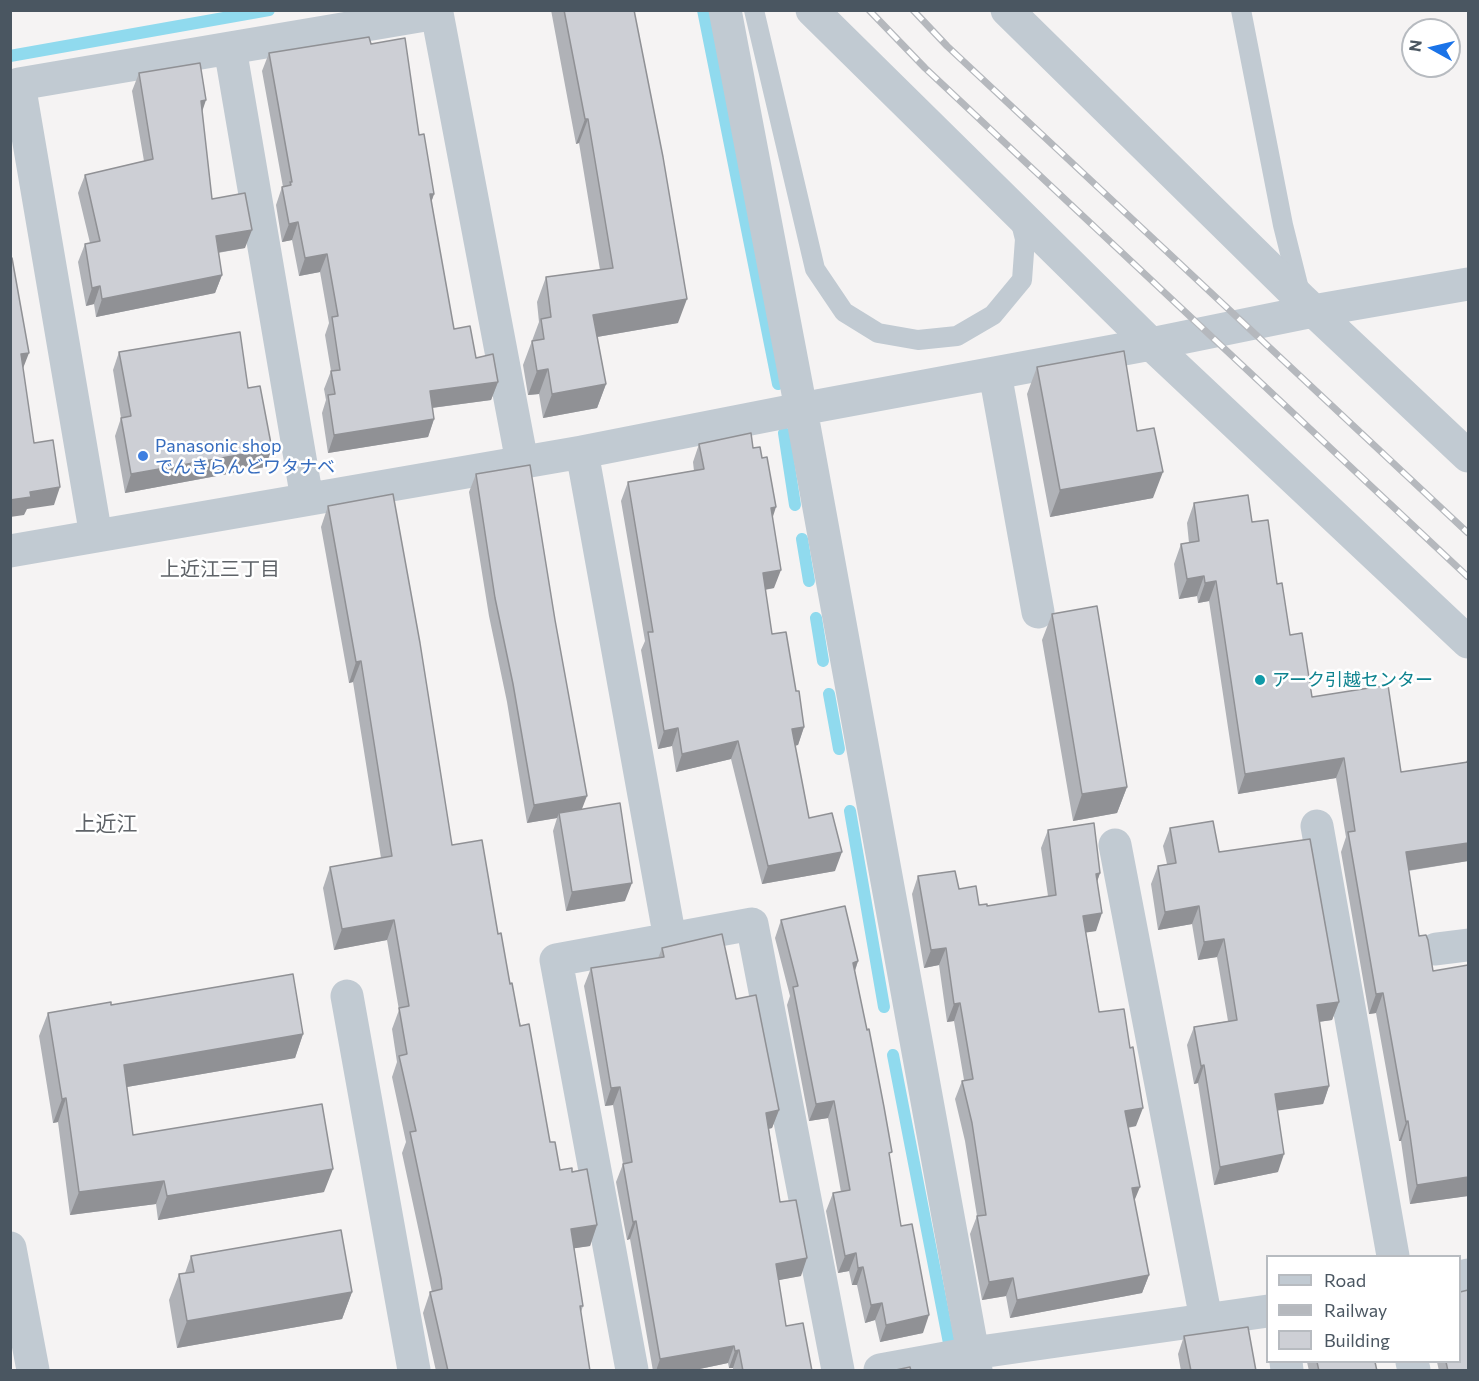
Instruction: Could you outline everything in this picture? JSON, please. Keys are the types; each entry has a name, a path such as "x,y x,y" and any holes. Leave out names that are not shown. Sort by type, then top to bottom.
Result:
{"street":[{"path":"725,10 801,409 975,1362"},
{"path":"812,10 1151,344 1468,642"},
{"path":"1007,10 1307,305 1468,456"},
{"path":"96,536 19,84 437,13 522,462"},
{"path":"230,48 308,499"},
{"path":"10,551 582,452 1151,344 1307,305 1468,284"},
{"path":"995,373 1038,612"},
{"path":"582,452 670,939"},
{"path":"1317,826 1393,1255"},
{"path":"1115,845 1206,1319"},
{"path":"632,1371 556,960 752,924 838,1371"},
{"path":"1436,949 1468,945"},
{"path":"346,996 414,1371"},
{"path":"10,1248 33,1371"},
{"path":"880,1371 975,1362 1206,1319 1266,1311"}],"lane":[{"path":"754,10 815,269 844,312 878,333 918,340 957,336 993,315 1022,280 1025,238 1008,182 964,138"},
{"path":"1007,10 1005,22 1086,106"},
{"path":"1241,10 1283,225 1307,305"}],"building":[{"path":"564,10 634,10 663,157 687,299 593,315 606,384 552,394 548,369 537,371 532,341 544,339 541,319 551,317 546,277 613,268 588,119 585,119"},
{"path":"369,37 371,44 405,38 419,135 424,134 434,194 430,194 454,329 470,326 476,358 493,354 498,382 430,391 434,419 334,435 328,395 335,394 331,371 340,370 332,317 338,316 327,254 305,258 298,222 289,224 282,187 291,185 290,182 292,182 269,53"},
{"path":"200,63 206,100 201,101 212,199 245,193 252,230 216,236 222,275 102,299 100,286 92,288 85,244 100,241 85,175 153,159 139,73"},
{"path":"10,258 12,258 29,353 21,354 34,443 53,440 60,487 30,492 31,497 10,500"},
{"path":"240,332 248,388 260,386 272,449 131,474 121,418 131,416 119,352"},
{"path":"1124,351 1137,431 1154,428 1163,472 1060,490 1037,367"},
{"path":"751,433 753,448 760,447 762,458 767,457 776,507 771,508 781,570 763,573 772,634 786,632 796,691 799,691 804,727 792,729 809,818 832,813 842,852 768,866 738,741 682,754 678,728 664,731 648,632 653,632 628,482 704,469 699,444"},
{"path":"530,465 587,796 534,805 495,598 476,474"},
{"path":"393,494 420,643 452,845 482,840 498,934 501,933 520,1026 529,1024 550,1142 555,1142 560,1170 572,1168 572,1172 587,1169 597,1225 571,1229 590,1371 448,1371 430,1292 442,1289 441,1279 410,1132 416,1131 399,1056 407,1054 399,1008 409,1006 394,920 342,929 330,867 392,856 361,661 356,662 328,506"},
{"path":"1248,495 1252,522 1268,520 1277,584 1282,583 1290,635 1302,633 1312,697 1388,685 1401,772 1468,762 1468,843 1406,852 1419,936 1426,935 1428,940 1433,971 1468,965 1468,1177 1417,1185 1408,1121 1406,1122 1383,993 1376,994 1348,832 1355,831 1344,758 1245,774 1216,581 1205,583 1204,576 1187,579 1181,544 1199,541 1194,503"},
{"path":"1097,606 1127,787 1082,794 1052,614"},
{"path":"620,803 632,883 572,892 559,813"},
{"path":"1213,821 1219,852 1310,839 1339,1002 1317,1005 1329,1086 1275,1094 1284,1154 1220,1167 1204,1065 1201,1066 1194,1027 1237,1020 1224,939 1204,942 1199,906 1165,912 1158,866 1176,863 1170,828"},
{"path":"1094,823 1100,873 1096,874 1102,913 1083,916 1099,1012 1124,1009 1130,1048 1133,1047 1143,1108 1125,1111 1140,1187 1132,1188 1149,1275 1017,1300 1013,1278 989,1282 977,1216 986,1215 972,1123 962,1081 973,1079 960,1003 954,1004 946,948 931,950 918,876 955,871 959,889 976,886 979,905 987,904 987,906 1056,895 1048,830"},
{"path":"845,906 858,961 853,963 867,1030 869,1029 892,1152 889,1153 901,1226 912,1224 929,1315 886,1325 882,1303 871,1305 863,1267 858,1268 856,1253 845,1256 833,1193 850,1190 834,1101 816,1104 793,987 798,986 781,920"},
{"path":"722,934 736,999 756,995 779,1110 766,1113 780,1202 796,1200 807,1258 776,1264 786,1326 803,1323 812,1371 743,1371 739,1350 735,1351 734,1346 660,1359 636,1221 633,1222 623,1164 632,1162 620,1087 611,1088 591,968 664,957 662,948"},
{"path":"293,974 303,1034 124,1065 133,1135 322,1104 333,1169 167,1196 164,1181 79,1192 66,1098 62,1099 48,1013 111,1002 111,1005"},
{"path":"341,1230 352,1292 187,1321 179,1274 194,1272 191,1256"},
{"path":"1468,1290 1468,1371 1448,1371 1446,1363 1461,1363 1461,1292"},
{"path":"1248,1327 1256,1371 1191,1371 1184,1336"},
{"path":"1317,1363 1375,1363 1377,1371 1319,1371"},
{"path":"910,1367 911,1371 891,1371"}],"waterway":[{"path":"10,56 269,10"},
{"path":"703,10 778,384"},
{"path":"784,433 795,505"},
{"path":"802,539 809,581"},
{"path":"816,618 823,661"},
{"path":"829,694 839,749"},
{"path":"850,811 884,1007"},
{"path":"893,1055 949,1343"}],"railway":[{"path":"869,10 925,68 1468,577"},
{"path":"913,10 947,46 1468,533"}],"place":[{"name":"Panasonic shop でんきらんどワタナベ","path":"143,456"},
{"name":"アーク引越センター","path":"1260,680"}],"district":[{"name":"上近江三丁目","path":"220,569"},
{"name":"上近江","path":"106,824"}]}
